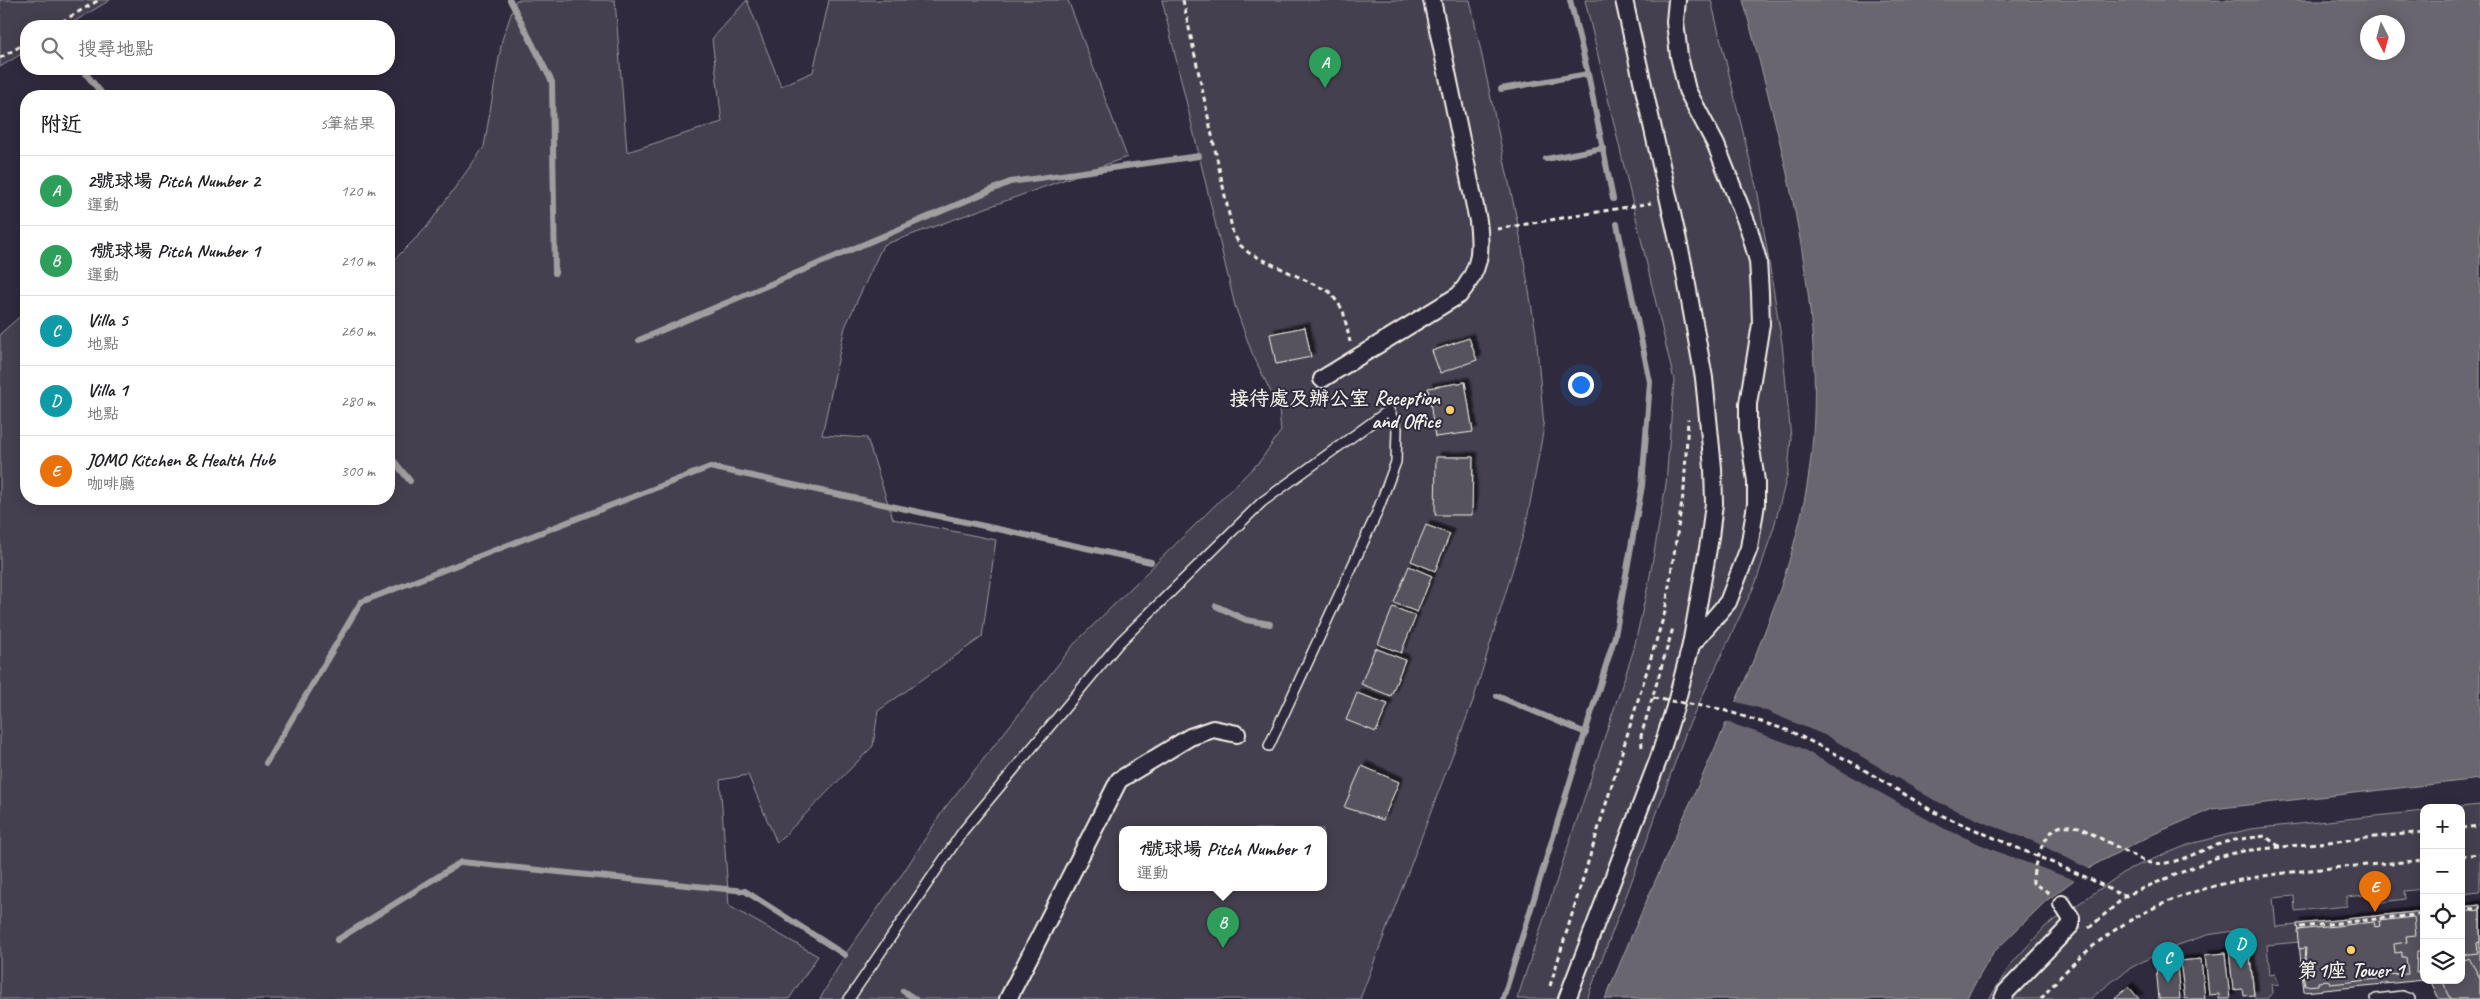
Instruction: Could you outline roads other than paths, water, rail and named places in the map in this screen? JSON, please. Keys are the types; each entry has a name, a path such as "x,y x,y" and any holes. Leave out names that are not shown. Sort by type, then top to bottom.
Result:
{"street":[{"path":"1322,379 1459,296 1473,276 1481,250 1478,221 1432,0"},
{"path":"1567,999 1659,758 1675,707 1690,645 1710,537 1714,503 1704,378 1683,263 1624,0"},
{"path":"1677,0 1675,22 1679,56 1687,90 1716,145 1749,228 1758,261 1761,309 1761,324 1748,404 1748,430 1756,481 1756,504 1749,548 1728,602 1690,645"},
{"path":"1008,999 1119,780 1190,737 1213,729 1237,734"},
{"path":"2003,999 2006,992 2071,925 2071,918 2062,904"}],"lane":[{"path":"849,999 963,831 1119,643 1262,502 1389,410 1397,429 1396,462 1376,515 1268,746"},
{"path":"2376,999 2402,996 2410,999"}],"waterway":[{"path":"510,0 552,82 555,273"},
{"path":"1570,0 1588,74 1613,199"},
{"path":"1501,89 1588,74"},
{"path":"87,75 99,90"},
{"path":"1546,159 1603,148"},
{"path":"639,340 1010,182 1199,156"},
{"path":"1503,999 1615,636 1642,486 1650,382 1617,224"},
{"path":"395,462 410,481"},
{"path":"266,763 361,602 710,467 1151,562"},
{"path":"1216,606 1246,620 1270,624"},
{"path":"1497,696 1586,733"},
{"path":"337,940 461,862 745,891 845,955"},
{"path":"903,991 915,999"}],"place":[{"name":"2號球場 Pitch Number 2","path":"1325,88"},
{"name":"接待處及辦公室 Reception and Office","path":"1450,410"},
{"name":"JOMO Kitchen & Health Hub","path":"2375,912"},
{"name":"1號球場 Pitch Number 1","path":"1223,948"},
{"name":"第1座 Tower 1","path":"2351,950"},
{"name":"Villa 1","path":"2241,969"},
{"name":"Villa 5","path":"2168,983"}]}
